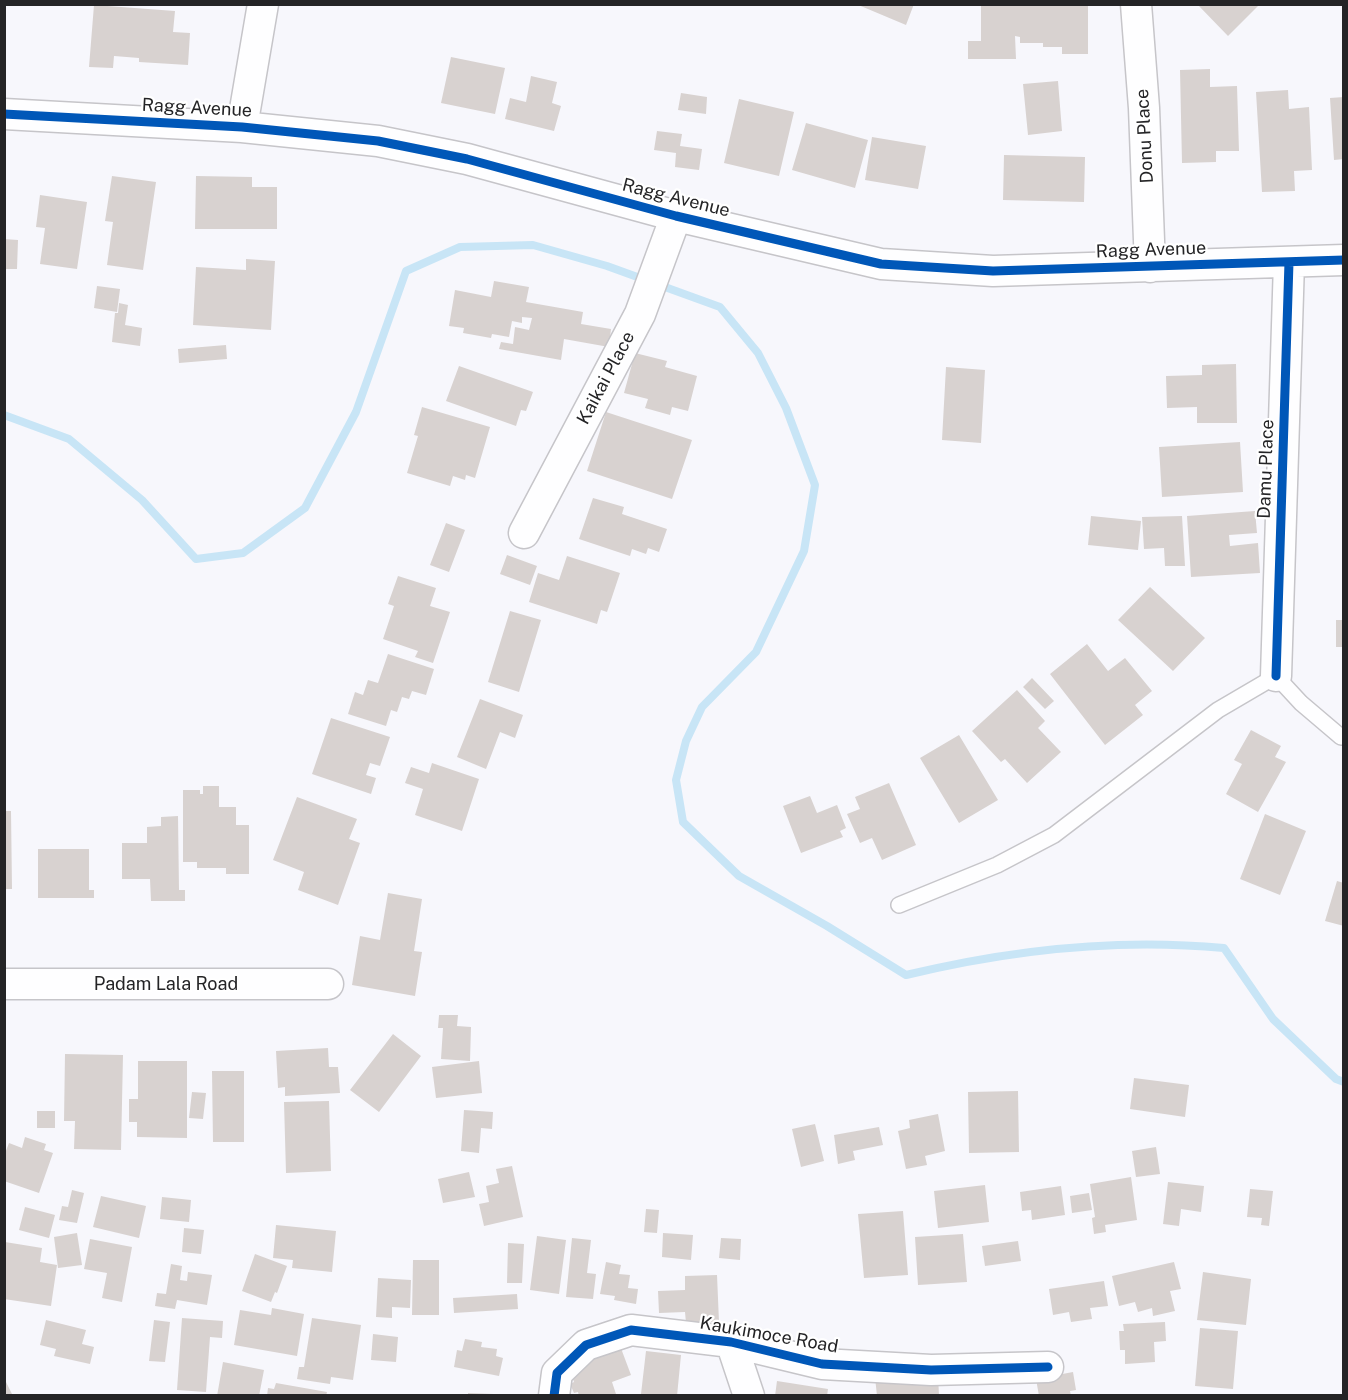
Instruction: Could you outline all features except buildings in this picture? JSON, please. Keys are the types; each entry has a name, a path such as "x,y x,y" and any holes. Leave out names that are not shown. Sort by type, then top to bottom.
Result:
{"street":[{"path":"242,127 263,4"},
{"name":"Donu Place","path":"1136,4 1144,108 1150,267"},
{"name":"Ragg Avenue","path":"4,114 242,127 378,141 467,159 676,216 881,264 993,271 1344,260"},
{"name":"Kaikai Place","path":"524,533 640,314 676,216"},
{"name":"Damu Place","path":"1276,676 1289,262"},
{"name":"Padam Lala Road","path":"4,984 328,984"},
{"name":"Kaukimoce Road","path":"561,1388 586,1345 631,1330 732,1342 822,1364 931,1370 1048,1367"},
{"path":"732,1342 749,1395"}],"lane":[{"path":"899,905 997,865 1054,835 1218,710 1276,676 1301,703 1341,737"}],"waterway":[{"path":"4,415 69,439 142,500 196,559 243,553 305,508 356,412 406,271 460,247 533,245 607,266 720,307 758,353 786,408 815,485 804,551 756,652 702,707 686,741 676,780 683,822 739,876 827,926 906,975 984,959 1064,948 1144,944 1224,948 1273,1019 1336,1079 1344,1082"}],"cycle path":[{"path":"4,114 242,127 378,141 467,159 676,216 881,264 993,271 1344,260"},
{"path":"1276,676 1289,262"},
{"path":"554,1396 557,1373 586,1345 631,1330 731,1342 822,1364 931,1370 1048,1367"}]}
